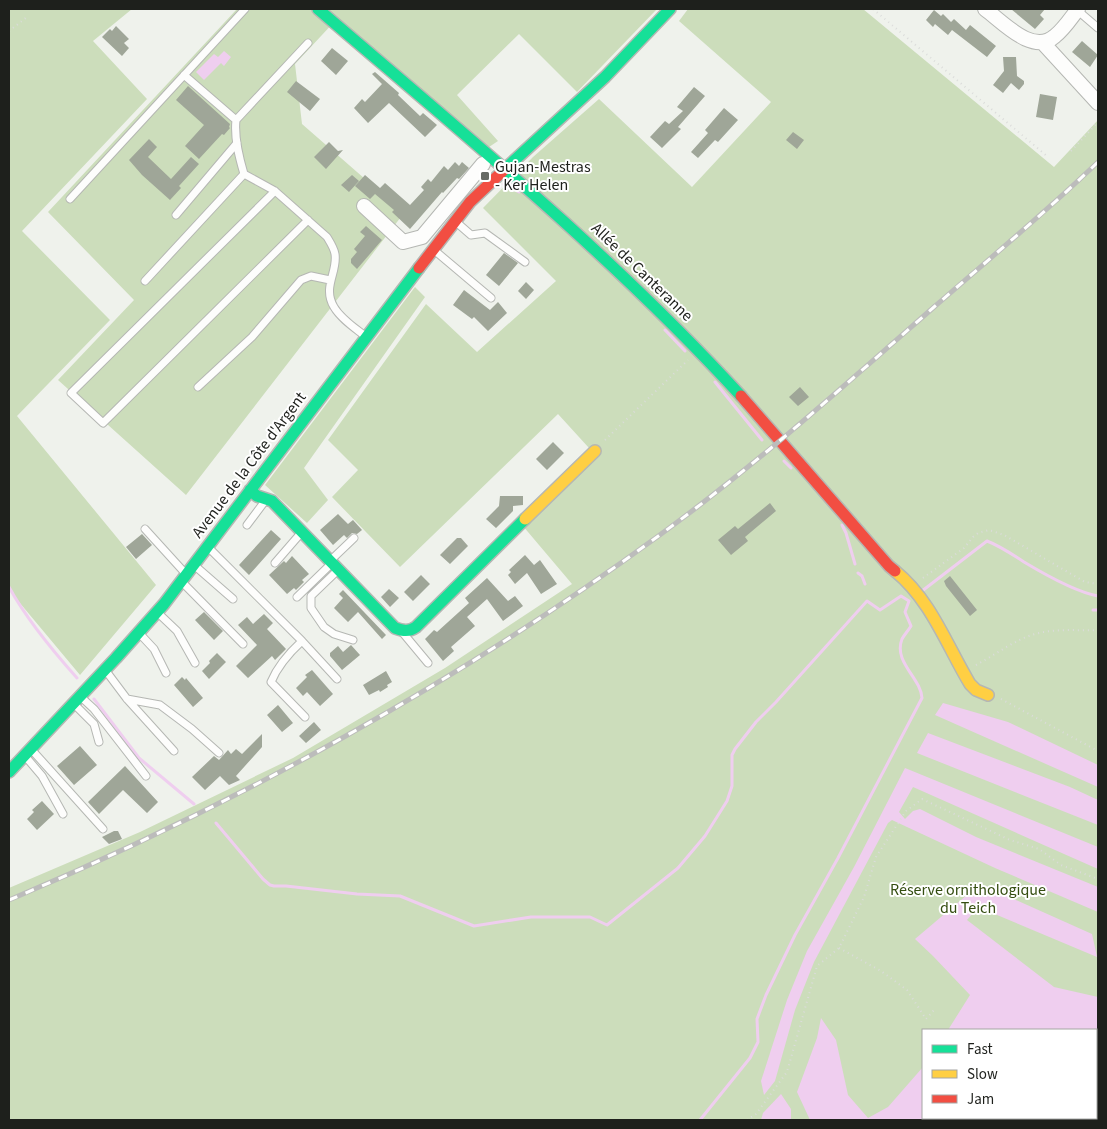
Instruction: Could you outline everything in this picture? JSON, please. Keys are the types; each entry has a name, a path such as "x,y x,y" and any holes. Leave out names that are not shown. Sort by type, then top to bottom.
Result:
{"street":[{"name":"Allée de Canteranne","path":"318,9 594,248 698,349 889,566 900,574 911,587 939,627 970,684 976,690 988,695"},
{"name":"Avenue de la Côte d'Argent","path":"9,772 157,612 470,202 605,77 670,9"},
{"path":"986,9 1026,40 1037,44 1056,36 1077,9"},
{"path":"1043,43 1098,103"},
{"path":"364,206 403,242 422,237 483,164"},
{"path":"422,237 434,248"},
{"path":"250,490 257,496 267,498 396,628 406,631 416,627 595,451"}],"lane":[{"path":"70,199 245,9"},
{"path":"1077,9 1098,28"},
{"path":"308,43 236,120 237,143 244,174 275,191 327,237 333,246 336,256 330,280 329,296 339,314 366,337"},
{"path":"184,75 236,120"},
{"path":"176,215 237,143"},
{"path":"145,281 244,174"},
{"path":"275,191 71,393 103,423 308,220"},
{"path":"455,221 471,235 485,233 525,262"},
{"path":"434,248 491,298"},
{"path":"198,387 252,336 301,280 311,276 330,280"},
{"path":"248,525 267,498"},
{"path":"144,529 184,578 243,644"},
{"path":"275,562 302,532"},
{"path":"353,640 334,634 324,627 311,608 310,596 354,538"},
{"path":"208,547 302,641 336,679"},
{"path":"194,565 233,599"},
{"path":"297,597 333,565"},
{"path":"157,612 177,631 195,663"},
{"path":"401,631 428,663"},
{"path":"139,633 154,649 166,673"},
{"path":"302,641 285,657 275,670 271,682 305,717"},
{"path":"105,670 127,699 174,751"},
{"path":"127,699 160,706 192,729 218,753"},
{"path":"77,700 94,724 99,742"},
{"path":"77,700 94,709 146,776"},
{"path":"28,752 64,814"},
{"path":"28,752 103,828"}],"path":[{"path":"872,9 1048,157"},
{"path":"9,30 27,17"},
{"path":"1071,151 1098,122"},
{"path":"595,451 698,349"},
{"path":"911,587 964,548 978,534 989,530 1004,535 1085,582 1098,584"},
{"path":"962,672 1019,640 1034,634 1049,631 1098,630"},
{"path":"988,695 1001,699 1098,752"},
{"path":"746,1120 756,1114 787,1072 817,966 839,948 864,897 876,857 906,811 922,799 1010,840 1039,849 1061,865 1098,879"},
{"path":"839,948 881,971 907,990 926,1019 934,1010"}],"green space":[{"path":"9,9 132,9 93,41 147,99 22,231 110,320 17,416 156,585 80,675 9,590"},
{"path":"237,9 657,9 577,92 519,34 457,95 498,141 486,149 335,21 295,64 302,124 404,213 186,495 58,380 134,300 48,212"},
{"name":"Réserve ornithologique du Teich","path":"688,9 863,9 1054,167 1098,120 1098,1120 9,1120 9,888 140,832 293,758 445,668 572,584 517,519 589,448 558,414 400,567 332,497 358,470 328,440 426,304 477,352 556,281 483,208 533,157 599,99 692,187 771,102 679,21"},
{"path":"415,287 425,297 304,468 328,500 307,523 265,485"}],"shaded area":[{"path":"224,51 231,57 224,66 221,63 204,80 196,72 214,54 218,57"},
{"path":"943,703 1008,722 1098,765 1098,787 935,715"},
{"path":"928,733 1070,787 1098,800 1098,825 917,753"},
{"path":"905,768 1098,847 1098,869 913,787 899,812 905,819 913,811 920,809 976,837 1098,887 1098,912 995,868 892,820 888,823 814,962 795,1010 775,1081 764,1095 761,1081 787,1000 807,951 854,867"},
{"path":"980,884 1092,934 1097,957 978,907 967,920 1054,987 1098,997 1098,1042 1097,1029 949,1029 970,995 915,939"},
{"path":"821,1018 836,1040 848,1095 868,1118 888,1107 922,1068 922,1119 1012,1119 810,1120 797,1092 817,1038"},
{"path":"1097,1066 1098,1120 1027,1120 1097,1119"},
{"path":"781,1094 791,1109 791,1120 761,1120 763,1113"}],"building":[{"path":"1011,9 1045,9 1040,15 1044,19 1035,29"},
{"path":"934,10 941,16 943,14 951,22 954,19 966,30 970,25 996,46 987,57 952,30 948,35 935,24 933,27 926,20"},
{"path":"116,26 129,39 124,43 129,48 122,56 102,37"},
{"path":"1082,41 1098,55 1090,67 1072,52"},
{"path":"332,48 348,61 336,75 321,61"},
{"path":"1003,57 1016,57 1017,76 1024,81 1019,90 1011,83 1003,93 993,85 1004,71"},
{"path":"375,72 399,93 398,95 420,116 423,113 437,125 425,137 389,103 368,123 354,108 362,99 365,102 382,84 372,74"},
{"path":"296,81 320,99 310,111 287,92"},
{"path":"188,86 230,124 230,128 224,135 222,134 199,159 185,146 204,125 176,100"},
{"path":"694,87 705,96 678,127 681,129 662,148 650,137 665,121 669,124 683,111 677,107"},
{"path":"1040,94 1057,97 1053,120 1036,117"},
{"path":"724,108 738,120 718,142 715,140 698,158 691,152 708,133 705,130"},
{"path":"793,132 804,140 797,149 786,140"},
{"path":"149,139 157,147 148,157 171,179 191,157 199,164 179,186 181,188 170,200 142,175 129,160"},
{"path":"329,142 338,151 343,150 326,169 314,157"},
{"path":"455,162 459,166 462,162 469,168 459,179 457,178 442,192 410,229 392,212 394,210 375,194 370,199 355,186 365,175 380,188 385,183 410,205 424,190 421,187 428,179 431,182 444,166 448,170"},
{"path":"352,175 359,181 349,192 341,185"},
{"path":"366,226 382,240 357,269 351,263 351,259 357,252 354,249 365,236 360,232"},
{"path":"504,253 518,263 499,286 486,275"},
{"path":"526,282 534,290 526,299 518,291"},
{"path":"464,290 490,310 498,302 507,313 488,331 474,317 472,319 453,305"},
{"path":"800,387 809,397 798,406 789,397"},
{"path":"553,442 564,453 547,470 536,459"},
{"path":"500,496 523,496 523,505 513,506 513,511 496,528 486,519 499,506"},
{"path":"770,503 776,511 745,537 748,541 731,555 718,540 735,526 738,529"},
{"path":"338,514 348,524 353,520 362,530 357,534 352,533 347,538 344,535 333,545 320,530"},
{"path":"271,530 281,539 249,575 239,565"},
{"path":"142,534 152,545 136,559 126,547"},
{"path":"457,538 461,538 468,546 450,564 440,555"},
{"path":"525,555 534,565 540,560 557,584 541,594 527,573 515,584 508,575 511,572 509,570"},
{"path":"292,556 309,574 302,580 304,582 296,590 294,588 287,594 269,575 284,561 286,563"},
{"path":"421,575 430,584 413,601 404,592"},
{"path":"950,576 977,610 970,616 946,586 944,581"},
{"path":"487,578 508,601 515,596 523,606 503,621 487,599 467,617 475,626 451,647 454,651 443,661 425,639 434,630 437,632 469,603 465,598"},
{"path":"389,589 399,598 390,607 381,597"},
{"path":"343,590 386,635 382,639 358,612 348,622 334,608 343,598 339,594"},
{"path":"204,612 223,631 214,640 195,620"},
{"path":"264,614 273,623 267,629 286,649 275,660 272,656 248,678 236,666 257,645 238,625 247,617 253,624"},
{"path":"351,645 360,655 342,670 330,656 330,653 338,646 343,652"},
{"path":"217,653 226,662 209,679 202,671"},
{"path":"312,670 333,694 320,706 307,692 303,696 296,688 307,677 305,675"},
{"path":"386,671 392,682 380,692 379,690 369,695 363,685"},
{"path":"182,677 185,680 186,678 203,698 193,707 174,685"},
{"path":"278,705 293,723 282,732 267,715"},
{"path":"314,722 321,730 306,743 299,736"},
{"path":"262,734 262,747 236,776 240,780 229,785 220,776 205,790 192,777 214,756 219,760 228,750 231,754 236,749 242,754"},
{"path":"80,746 97,765 74,785 57,766"},
{"path":"125,766 158,802 147,813 123,790 99,814 88,802"},
{"path":"42,801 54,814 37,830 27,819 34,812 32,810"},
{"path":"118,831 122,839 109,844 102,837"}],"waterway":[{"path":"504,184 519,192"},
{"path":"665,330 685,351"},
{"path":"715,382 762,440"},
{"path":"784,461 791,468"},
{"path":"842,525 855,564"},
{"path":"922,591 987,541 1060,582 1080,591 1098,596"},
{"path":"858,573 862,576 865,584"},
{"path":"9,587 40,634 77,678"},
{"path":"216,823 270,885 357,894 400,896 474,926 531,917 590,917 607,925 678,868 705,836 727,801 732,786 732,755 735,749 756,722 867,601 880,610 901,596 909,601"},
{"path":"700,1120 750,1058 758,1042 757,1019 766,995 795,935 838,858 922,698 917,684 901,655 902,639 911,626 905,612 909,601"},
{"path":"1093,610 1098,610"},
{"path":"94,699 139,758 194,804"}],"railway":[{"path":"9,900 178,824 261,782 424,691 504,642 581,590 657,537 764,454 833,396 1098,162"}],"traffic: fast":[{"path":"318,9 482,149 589,244 641,293 741,396"},
{"path":"504,170 605,77 670,9"},
{"path":"9,772 164,604 419,268"},
{"path":"250,490 257,496 272,501 395,628 403,630 411,630 416,627 525,519"}],"traffic: slow":[{"path":"525,519 595,451"},
{"path":"895,571 908,583 928,609 970,684 976,690 988,695"}],"traffic: jam":[{"path":"419,268 470,202 504,170"},
{"path":"741,396 895,571"}],"place":[{"name":"Gujan-Mestras - Ker Helen","path":"485,176"}]}
